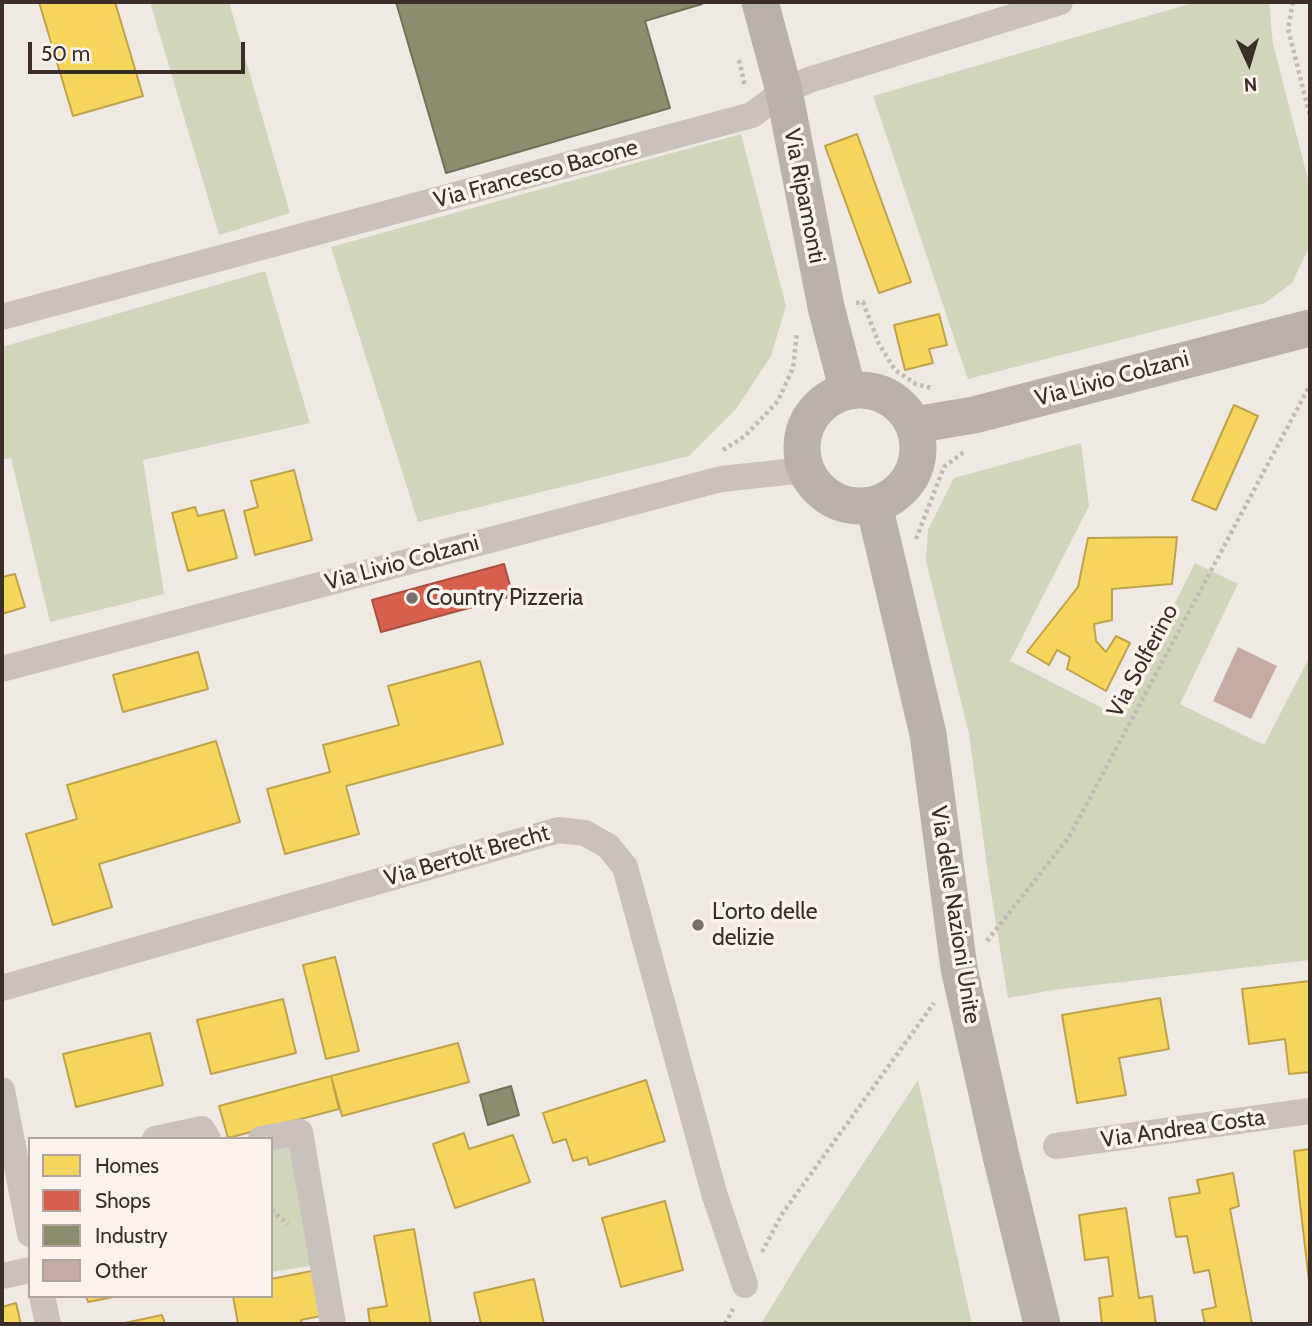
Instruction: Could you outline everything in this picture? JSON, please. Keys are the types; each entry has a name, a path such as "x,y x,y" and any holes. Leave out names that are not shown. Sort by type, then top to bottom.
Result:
{"street":[{"name":"Via Ripamonti","path":"760,2 784,91 826,307 848,390"},
{"name":"Via Francesco Bacone","path":"2,317 752,116 784,91 821,77 1060,2"},
{"name":"Via Livio Colzani","path":"914,425 974,415 1310,328"},
{"path":"848,390 866,390 886,396 902,408 914,425 918,444 916,464 907,483 892,497 874,505 851,506 832,500 816,487 805,470 800,450 803,429 813,412 828,398 848,390"},
{"name":"Via Livio Colzani","path":"2,669 721,479 805,470"},
{"name":"Via delle Nazioni Unite","path":"874,505 928,734 960,968 1001,1156 1042,1324"},
{"name":"Via Bertolt Brecht","path":"2,988 559,830 585,833 608,846 625,867 714,1193 745,1285"},
{"path":"3,1099 23,1167 28,1215"},
{"name":"Via Andrea Costa","path":"1056,1146 1310,1111"},
{"path":"272,1137 300,1132 333,1324"},
{"path":"175,1137 205,1134"},
{"path":"2,1276 28,1270"},
{"path":"42,1298 48,1324"}],"path":[{"path":"1293,2 1288,29 1310,116"},
{"path":"737,52 752,116"},
{"path":"721,479 716,454 745,436 778,401 793,368 800,309 863,302 879,344 895,370 916,384 934,389"},
{"name":"Via Solferino","path":"725,1324 782,1214 960,968 988,941 1069,837 1310,385"},
{"path":"914,548 944,467 984,436 974,415"},
{"path":"985,928 988,941"}],"green space":[{"path":"150,2 229,2 290,213 219,235"},
{"path":"1196,2 1269,2 1273,44 1310,187 1310,245 1292,283 1265,303 968,379 873,96"},
{"path":"741,134 786,306 771,356 736,409 689,456 418,522 331,247"},
{"path":"265,271 310,423 143,460 164,594 50,622 11,458 2,460 2,347"},
{"path":"1081,443 1089,506 1010,661 1118,716 1195,563 1238,584 1180,704 1264,745 1310,656 1310,960 1053,990 1008,998 969,734 926,561 928,530 954,478"},
{"path":"918,1080 972,1324 761,1324 801,1258"},
{"path":"300,1132 323,1264 273,1272 273,1139"}],"building: Homes":[{"path":"39,2 115,2 143,96 73,116"},
{"path":"857,134 911,282 879,293 825,146"},
{"path":"939,314 947,345 929,349 933,363 905,370 894,325"},
{"path":"1234,405 1258,416 1216,510 1192,500"},
{"path":"294,470 312,540 255,555 244,511 258,507 251,481"},
{"path":"195,507 198,516 224,510 237,558 188,571 172,513"},
{"path":"1177,537 1172,584 1112,589 1112,620 1094,624 1096,641 1106,652 1116,636 1130,643 1106,691 1067,669 1070,657 1057,650 1049,665 1027,652 1078,587 1088,538"},
{"path":"15,574 25,607 2,614 2,577"},
{"path":"198,652 208,689 123,712 113,675"},
{"path":"480,661 503,744 346,786 359,834 285,854 267,789 330,772 323,745 399,725 388,686"},
{"path":"216,741 240,822 99,864 112,907 53,925 26,834 77,819 67,785"},
{"path":"335,957 359,1051 326,1059 303,965"},
{"path":"1310,981 1310,1072 1289,1074 1285,1039 1249,1044 1242,989"},
{"path":"1160,998 1169,1049 1119,1058 1126,1095 1077,1103 1062,1015"},
{"path":"283,999 296,1053 211,1074 197,1020"},
{"path":"150,1033 163,1085 76,1107 63,1054"},
{"path":"458,1043 469,1082 342,1116 331,1076"},
{"path":"331,1076 339,1109 228,1137 219,1106"},
{"path":"646,1080 665,1141 589,1165 587,1157 573,1161 566,1139 553,1143 543,1113"},
{"path":"464,1133 469,1149 513,1135 530,1182 455,1208 433,1144"},
{"path":"1310,1149 1310,1290 1294,1151"},
{"path":"1233,1173 1239,1206 1230,1209 1252,1324 1205,1324 1202,1310 1216,1307 1209,1270 1194,1273 1187,1236 1176,1237 1169,1198 1200,1193 1197,1180"},
{"path":"665,1201 683,1270 621,1287 602,1218"},
{"path":"1126,1208 1139,1298 1152,1296 1156,1324 1102,1324 1099,1298 1113,1296 1108,1257 1085,1260 1079,1215"},
{"path":"414,1229 431,1324 370,1324 368,1309 387,1306 374,1236"},
{"path":"317,1270 326,1315 301,1320 302,1324 238,1324 233,1298 273,1298 273,1279"},
{"path":"534,1279 544,1324 481,1324 474,1293"},
{"path":"87,1298 109,1298 88,1302"},
{"path":"16,1303 21,1324 2,1324 2,1307"},
{"path":"162,1315 165,1324 120,1324"}],"building: Shops":[{"path":"504,564 513,596 381,632 372,600"}],"building: Industry":[{"path":"396,2 702,4 645,21 670,108 446,173"},
{"path":"511,1086 519,1115 488,1125 480,1095"}],"building: Other":[{"path":"1238,647 1277,666 1251,719 1213,701"}],"place":[{"name":"Country Pizzeria","path":"412,598"},
{"name":"L'orto delle delizie","path":"698,925"}]}
